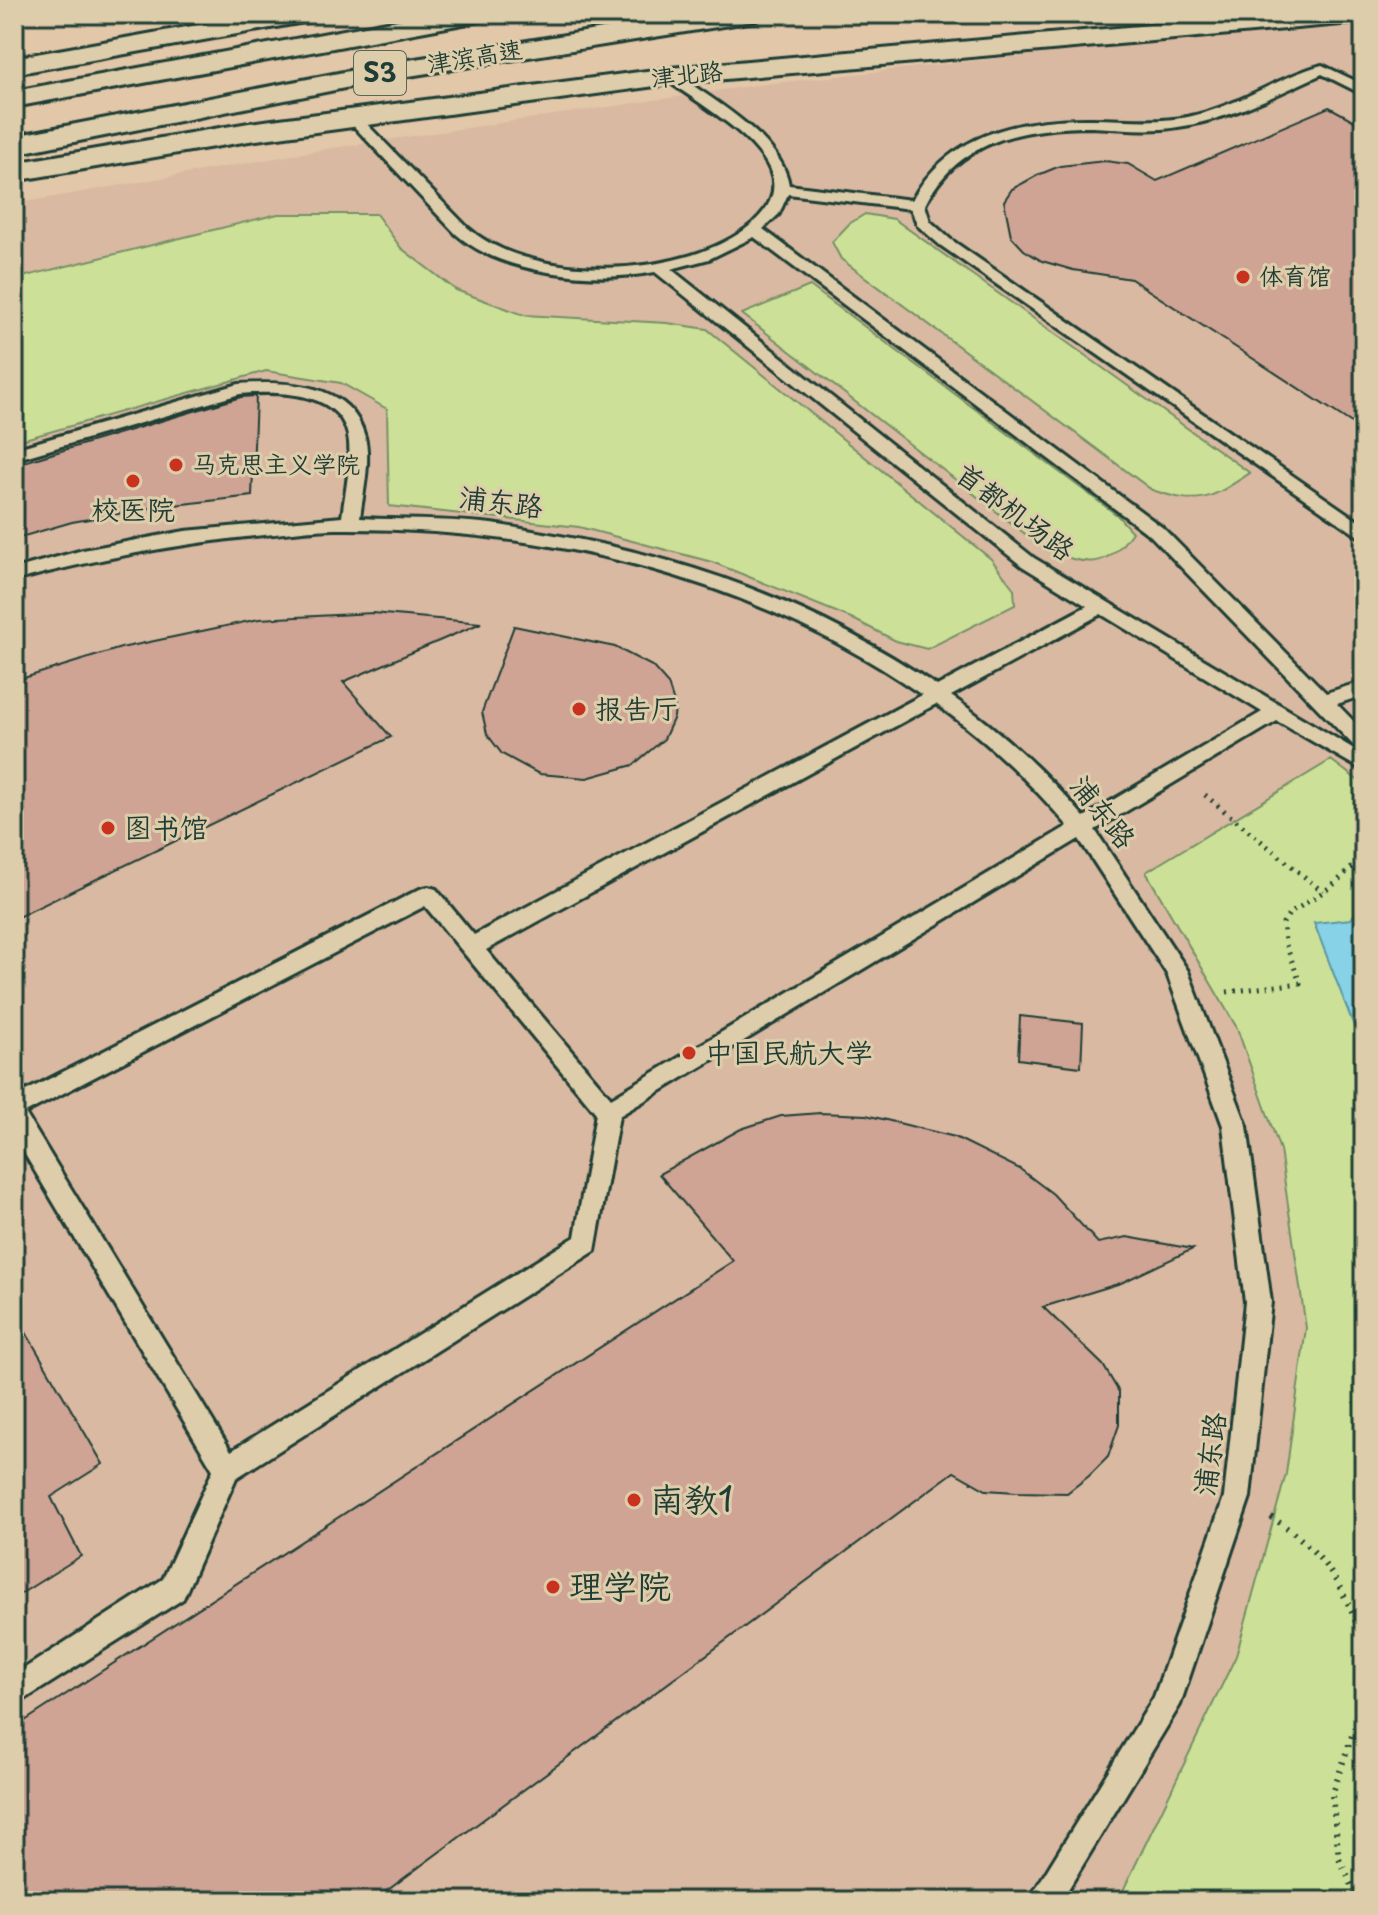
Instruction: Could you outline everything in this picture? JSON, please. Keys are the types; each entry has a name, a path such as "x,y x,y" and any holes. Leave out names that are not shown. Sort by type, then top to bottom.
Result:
{"main road":[{"path":"14,56 248,14"},
{"path":"14,66 304,14"},
{"name":"津滨高速","path":"14,99 474,14"},
{"name":"津滨高速","path":"14,145 390,71 748,14"},
{"name":"津北路","path":"14,172 353,118 670,76 1364,14"}],"lane":[{"path":"1364,91 1322,69 1214,114 1180,123 1138,126 1087,123 1032,128 990,139 953,157 928,182 917,205 923,223 945,242 1364,534"},
{"path":"353,118 473,240 523,261 569,270 616,272 658,267 719,251 756,231 775,209 783,189 776,165 761,148 670,76"},
{"path":"783,189 917,205"},
{"path":"756,231 1157,532 1364,744"},
{"name":"首都机场路","path":"658,267 1028,562 1364,764"},
{"path":"14,455 239,389 269,386 314,391 335,404 357,437 351,523"},
{"name":"浦东路","path":"14,575 83,556 261,527 351,523 435,525 532,535 604,548 720,582 808,618 893,665 978,724 1082,828 1177,971 1235,1126 1258,1302 1237,1497 1166,1705 1043,1901"},
{"path":"472,947 1101,606"},
{"path":"1322,702 1364,688"},
{"path":"608,1111 1276,712"},
{"path":"14,1108 428,895 608,1111 586,1243 227,1469 173,1589 14,1692"},
{"path":"14,1115 227,1469"}],"path":[{"path":"1177,772 1323,892"},
{"path":"1186,997 1300,983 1285,942 1283,923 1364,856"},
{"path":"1237,1497 1291,1529 1324,1556 1350,1602 1364,1643"},
{"path":"1359,1901 1339,1858 1332,1795 1364,1700"}],"shaded area":[{"name":"中国民航大学","path":"1364,21 1364,1901 14,1901 14,204 333,148 757,85 1290,26"}],"green space":[{"path":"278,214 376,214 401,248 456,290 524,315 667,323 707,329 991,559 1014,589 1015,605 927,649 896,641 851,618 712,562 579,527 389,506 387,409 341,383 266,371 14,442 14,279"},
{"path":"865,214 894,219 1250,473 1204,498 1182,498 1152,490 841,259 832,242 849,224"},
{"path":"810,286 1117,515 1132,532 1122,545 1104,559 1094,561 1073,559 1046,550 742,314"},
{"path":"1331,760 1364,785 1364,1901 1118,1901 1236,1656 1286,1474 1306,1328 1280,1150 1237,1028 1146,872"}],"water":[{"path":"1364,901 1364,1052 1314,923 1351,919"}],"building":[{"name":"体育馆","path":"1329,107 1364,126 1364,431 1131,279 1073,270 1042,261 1024,250 1011,236 1004,201 1012,189 1060,166 1105,161 1128,164 1157,181"},
{"name":"校医院","path":"256,396 252,496 157,507 72,522 14,539 14,465 241,397"},
{"name":"图书馆","path":"373,613 481,623 343,682 391,737 14,919 14,681 121,648 259,619"},
{"name":"报告厅","path":"514,626 615,647 652,666 668,684 675,706 674,717 664,739 633,765 587,778 539,774 502,754 487,734 482,712"},
{"path":"1020,1016 1083,1023 1081,1067 1018,1059"},
{"name":"南教1","path":"820,1113 866,1115 955,1137 1020,1169 1053,1194 1098,1243 1127,1237 1193,1249 1121,1283 1043,1307 1103,1365 1119,1392 1119,1425 1108,1457 1089,1476 1067,1493 1016,1492 986,1490 954,1472 373,1901 14,1901 14,1728 733,1261 659,1174 741,1129 781,1116"},
{"path":"14,1312 103,1464 51,1497 81,1556 14,1598"}],"place":[{"name":"体育馆","path":"1243,277"},
{"name":"马克思主义学院","path":"176,465"},
{"name":"校医院","path":"133,481"},
{"name":"报告厅","path":"579,709"},
{"name":"图书馆","path":"108,828"},
{"name":"中国民航大学","path":"689,1053"},
{"name":"南教1","path":"634,1500"},
{"name":"理学院","path":"553,1587"}]}
